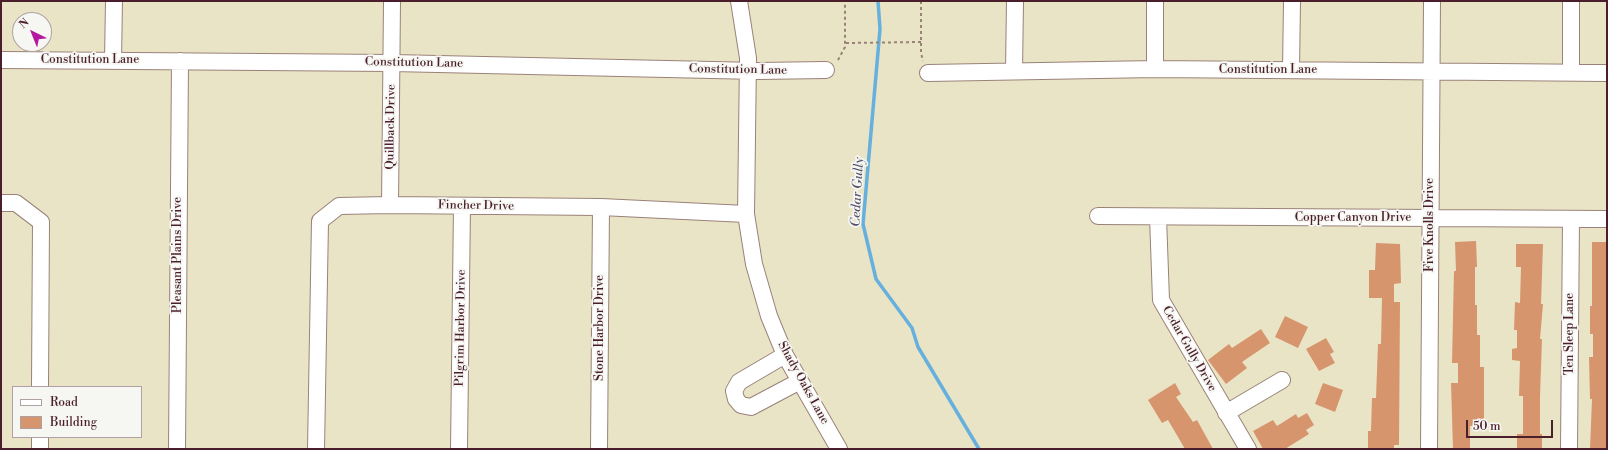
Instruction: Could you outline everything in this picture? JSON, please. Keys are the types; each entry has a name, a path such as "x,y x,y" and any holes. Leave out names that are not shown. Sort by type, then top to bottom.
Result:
{"street":[{"path":"113,60 114,1"},
{"name":"Quillback Drive","path":"390,205 392,1"},
{"name":"Shady Oaks Lane","path":"739,1 748,58 746,80 746,214 754,264 769,316 785,355 839,449"},
{"path":"1014,72 1015,1"},
{"path":"1154,1 1155,69"},
{"path":"1291,70 1292,1"},
{"name":"Five Knolls Drive","path":"1429,449 1432,1"},
{"path":"1571,1 1571,72"},
{"name":"Constitution Lane","path":"1,60 392,63 748,70 832,65"},
{"name":"Pleasant Plains Drive","path":"177,449 180,61"},
{"name":"Constitution Lane","path":"926,67 1014,72 1155,69 1607,73"},
{"path":"1,203 16,203 41,222 40,386"},
{"name":"Fincher Drive","path":"316,449 320,221 339,206 601,207 746,214"},
{"name":"Pilgrim Harbor Drive","path":"459,449 462,206"},
{"name":"Stone Harbor Drive","path":"599,449 601,207"},
{"name":"Copper Canyon Drive","path":"1098,216 1607,219"},
{"name":"Cedar Gully Drive","path":"1158,217 1161,300 1226,414 1248,449"},
{"name":"Ten Sleep Lane","path":"1569,449 1571,219"},
{"path":"785,355 739,382 734,390 736,399 741,405 751,407 800,381"},
{"path":"1226,414 1282,380"},
{"path":"40,438 40,449"}],"path":[{"path":"832,65 845,47 846,43 846,1"},
{"path":"921,1 921,53 926,67"},
{"path":"846,43 921,42"}],"building":[{"path":"1476,241 1477,267 1475,267 1475,305 1477,305 1477,335 1480,335 1480,367 1484,367 1484,426 1470,426 1470,449 1453,449 1451,383 1458,383 1458,363 1452,363 1454,271 1456,271 1455,242"},
{"path":"1592,242 1607,242 1607,449 1590,449 1592,399 1590,399 1589,357 1593,357 1593,334 1590,334 1590,306 1592,306"},
{"path":"1376,243 1400,244 1401,283 1394,284 1394,302 1400,302 1399,445 1394,445 1394,449 1368,449 1368,431 1371,431 1372,398 1376,398 1378,344 1381,344 1382,298 1369,298 1369,270 1375,270"},
{"path":"1516,244 1543,244 1541,304 1543,304 1540,339 1542,339 1540,434 1542,434 1542,449 1517,449 1517,434 1523,434 1523,396 1519,396 1520,361 1512,360 1512,349 1517,348 1517,330 1514,330 1515,302 1520,303 1521,267 1516,267"},
{"path":"1285,316 1308,327 1298,348 1275,337"},
{"path":"1261,329 1270,343 1242,362 1247,368 1226,384 1208,360 1229,344 1232,348"},
{"path":"1326,338 1334,352 1330,354 1335,363 1319,371 1306,349"},
{"path":"1175,383 1181,394 1176,397 1193,422 1197,420 1213,449 1185,449 1168,420 1162,423 1148,400"},
{"path":"1323,383 1343,390 1335,412 1315,404"},
{"path":"1307,413 1314,425 1306,430 1309,434 1285,449 1263,449 1253,431 1273,420 1277,426 1296,414 1298,418"}],"waterway":[{"name":"Cedar Gully","path":"878,1 880,29 863,224 876,279 912,328 918,347 979,449"}]}
